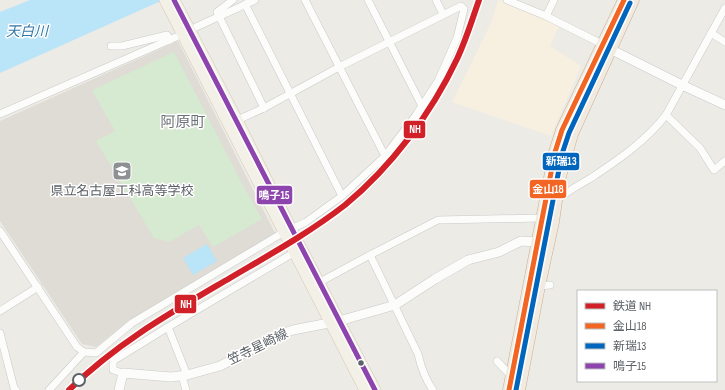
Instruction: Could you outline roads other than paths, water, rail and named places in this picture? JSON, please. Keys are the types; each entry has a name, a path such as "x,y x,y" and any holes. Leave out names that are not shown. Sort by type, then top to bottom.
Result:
{"highway":[{"path":"519,390 544,285 559,180 572,134 624,0"},
{"path":"509,390 555,152 562,130 606,46 633,0"}],"main road":[{"path":"165,0 176,13 288,230 320,282 335,322 365,390"},
{"path":"174,0 176,13"},
{"path":"606,46 725,105"},
{"path":"288,230 295,252 375,390"},
{"name":"笠寺星崎線","path":"123,373 160,376 185,375 220,366 278,335 293,330 335,322 395,305 468,260 499,252 521,241 537,242"},
{"path":"119,390 123,373"}],"street":[{"path":"233,0 217,12 264,108"},
{"path":"196,27 255,0"},
{"path":"305,0 385,156"},
{"path":"368,0 422,106"},
{"path":"436,0 443,14"},
{"path":"507,0 546,16 606,46"},
{"path":"546,16 554,0"},
{"path":"245,4 342,196"},
{"path":"0,231 77,347 84,352 96,353 132,323 288,230 306,222 342,196 385,156 422,106 438,81 457,38 464,9 461,6 443,14 339,67 264,108 233,122"},
{"path":"320,282 370,254 438,220 542,218 557,200 602,171 641,142 658,125 666,115 725,8"},
{"path":"711,33 725,42"},
{"path":"0,114 173,38 167,35 122,46 111,46"},
{"path":"666,115 700,148 714,170 725,161"},
{"path":"123,373 113,370 113,361 295,252"},
{"path":"370,254 418,354 421,368 433,390"},
{"path":"0,311 38,287"},
{"path":"168,327 185,375 186,390"},
{"path":"0,333 14,388 16,390"},
{"path":"49,390 84,352"},
{"path":"497,361 512,377"}],"water":[{"name":"天白川","path":"30,0 163,0 0,73 0,12"},
{"path":"207,244 217,261 193,275 183,258"}],"rail line":[{"name":"NH","path":"69,390 126,342 187,303 303,234 345,205 362,190 394,157 435,100 447,80 460,52 479,0"}],"place":[{"name":"県立名古屋工科高等学校","path":"122,171"}],"district":[{"name":"阿原町","path":"183,122"}]}
